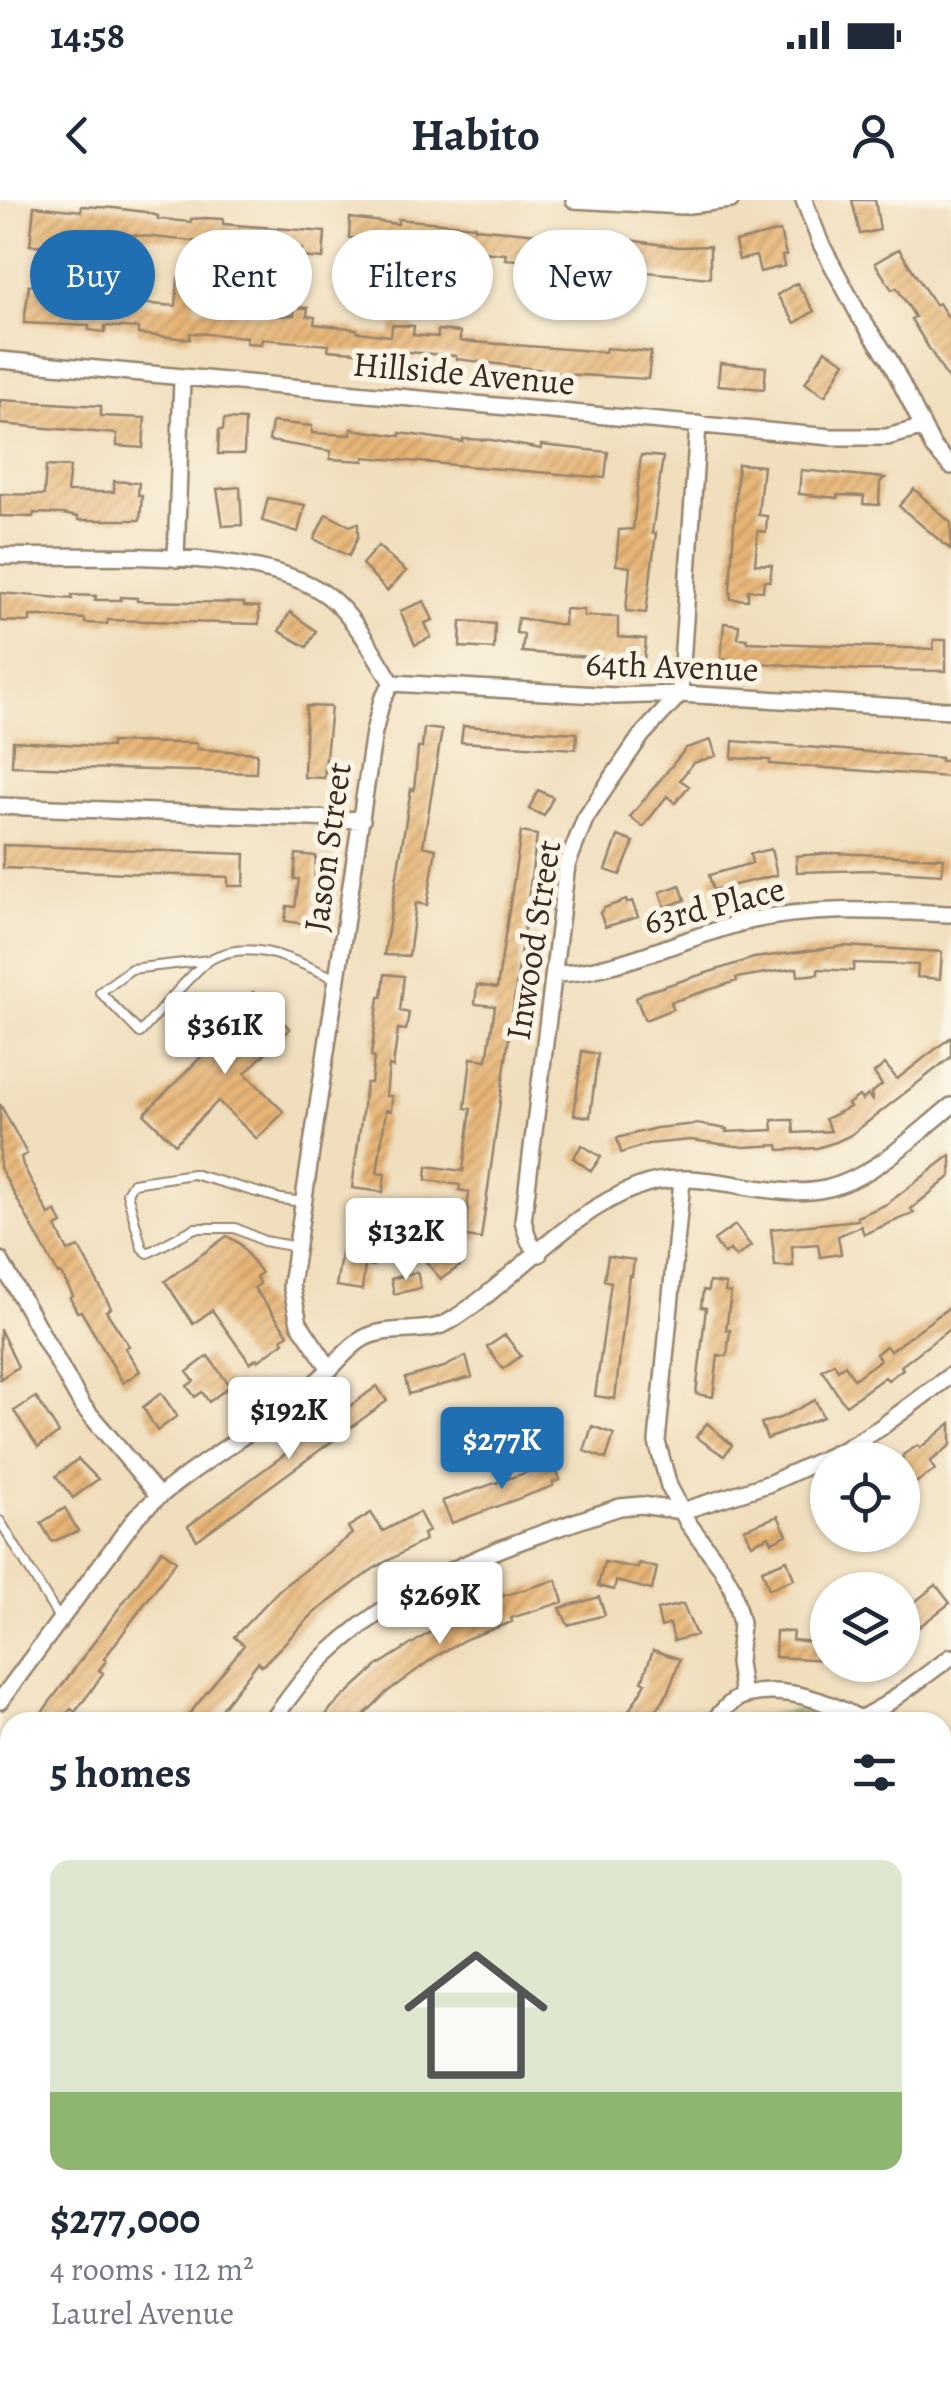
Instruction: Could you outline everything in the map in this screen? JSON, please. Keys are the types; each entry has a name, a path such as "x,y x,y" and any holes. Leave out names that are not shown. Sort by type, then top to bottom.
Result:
{"street":[{"path":"574,200 682,206 731,200"},
{"path":"804,200 821,244 905,387 921,428 951,466"},
{"name":"Hillside Avenue","path":"0,360 855,438 887,437 921,428"},
{"path":"176,559 182,379"},
{"path":"680,694 698,424"},
{"path":"0,556 176,559 263,566 313,586 334,600 392,683"},
{"name":"64th Avenue","path":"392,683 951,710"},
{"name":"Jason Street","path":"330,1369 299,1323 291,1286 378,713 392,683"},
{"name":"Inwood Street","path":"538,1254 523,1221 555,974 558,922 574,842 632,748 680,694"},
{"path":"0,806 362,820"},
{"name":"63rd Place","path":"555,974 579,973 705,932 784,914 853,910 951,914"},
{"path":"0,1701 137,1516 158,1496 282,1409 354,1344 367,1336 416,1332 444,1324 573,1224 621,1194 658,1181 798,1193 828,1189 877,1164 951,1106"},
{"path":"682,1181 657,1442 664,1472 682,1511 732,1587 742,1623 738,1662 743,1696"},
{"path":"0,1260 82,1406 158,1496"},
{"path":"279,1712 314,1668 389,1605 443,1574 496,1548 620,1507 641,1505 682,1511 768,1484 845,1449 951,1376"},
{"path":"875,1712 951,1656"},
{"path":"722,1712 743,1696 776,1694 808,1697 835,1704 847,1712"}],"lane":[{"path":"210,960 140,1033 100,992 131,969 210,960 242,950 261,950 338,980"},
{"path":"297,1247 264,1241 235,1228 196,1228 148,1254 142,1248 127,1192 133,1183 193,1174 304,1202"},
{"path":"0,1521 60,1620"}],"building":[{"path":"852,200 875,200 880,230 860,234"},
{"path":"34,206 81,211 82,206 145,212 158,219 223,219 223,224 300,230 175,230 175,239 155,237 155,230 32,230"},
{"path":"350,218 398,224 398,219 513,232 513,260 505,259 506,254 493,253 493,230 349,230"},
{"path":"312,231 325,232 323,259 312,258"},
{"path":"780,231 786,255 782,256 784,266 760,272 756,256 739,260 735,242"},
{"path":"647,243 710,246 710,278 647,272"},
{"path":"899,249 935,305 939,303 951,322 951,384 897,288 892,290 875,263"},
{"path":"797,283 814,311 795,323 777,295"},
{"path":"29,285 30,320 155,320 155,304 175,306 175,320 312,320 312,317 314,324 391,336 392,325 414,326 413,335 438,337 438,330 460,332 460,341 651,352 648,379 545,373 456,356 371,349 328,350 329,345 262,339 261,344 246,343 247,337 190,333 190,339 138,334 138,328 105,326 105,332 89,330 89,326 24,323"},
{"path":"825,350 845,362 825,396 805,383"},
{"path":"720,363 766,367 764,389 718,385"},
{"path":"0,400 101,406 101,416 145,418 143,448 117,446 117,434 0,424"},
{"path":"224,419 245,420 244,454 218,454 219,430 223,430"},
{"path":"272,422 312,426 312,433 351,435 351,429 608,452 605,478 364,457 364,461 330,459 331,451 269,441"},
{"path":"641,455 663,457 646,613 626,611 630,567 616,565 619,530 633,529"},
{"path":"738,464 763,466 758,515 767,516 766,532 758,531 755,564 772,565 770,581 764,581 763,591 748,590 748,600 731,599 730,589"},
{"path":"46,466 70,467 67,492 114,492 114,481 139,483 140,520 78,520 63,514 34,513 33,517 0,516 0,494 44,495"},
{"path":"801,470 885,478 880,482 879,505 863,504 864,496 799,494"},
{"path":"240,487 242,525 223,526 217,489"},
{"path":"914,489 951,523 951,550 899,506"},
{"path":"268,498 305,505 298,532 262,521"},
{"path":"326,514 350,526 358,523 358,537 349,556 314,539"},
{"path":"378,546 406,571 387,591 362,564"},
{"path":"0,593 72,599 72,595 96,596 95,600 121,597 137,601 244,603 259,607 259,624 108,620 107,624 41,616 30,616 30,622 0,621"},
{"path":"424,601 433,620 425,623 431,637 415,645 400,611"},
{"path":"565,609 584,610 584,616 618,617 618,637 646,639 644,661 522,652 524,634 516,633 518,618 564,625"},
{"path":"290,612 316,631 307,647 279,631"},
{"path":"461,621 495,624 494,649 460,647"},
{"path":"724,623 739,625 738,638 747,642 933,649 934,640 946,640 946,671 859,670 729,661 721,658"},
{"path":"306,706 331,707 324,778 304,777"},
{"path":"463,726 577,733 576,749 461,742"},
{"path":"424,728 442,730 423,846 436,849 427,905 416,903 409,956 384,955 418,748 422,748"},
{"path":"711,740 716,756 693,763 680,780 689,786 675,803 667,796 643,827 630,817 686,748"},
{"path":"13,741 111,747 111,742 197,743 197,749 257,753 256,773 12,766"},
{"path":"733,741 941,758 948,761 948,777 732,758"},
{"path":"538,790 553,797 544,816 529,809"},
{"path":"521,832 537,835 481,1239 465,1237 469,1192 459,1190 460,1185 426,1180 427,1166 463,1171 471,1109 465,1108 471,1058 487,1060 495,1006 475,1004 477,985 497,988"},
{"path":"618,836 634,842 620,875 606,870"},
{"path":"3,845 245,854 244,886 228,886 228,877 3,868"},
{"path":"771,849 777,875 713,890 709,875 752,863 750,854"},
{"path":"833,853 944,858 942,874 873,870 797,872 796,856"},
{"path":"296,854 316,856 311,925 285,921 287,906 295,907 299,879 294,879"},
{"path":"680,885 685,900 665,907 660,892"},
{"path":"626,900 632,901 638,917 605,927 600,913"},
{"path":"844,946 942,952 940,979 917,977 918,965 854,963 853,971 818,969 818,974 798,976 797,968 736,978 737,981 671,1002 673,1009 645,1020 636,998 754,958"},
{"path":"385,974 404,976 400,1011 409,1013 406,1030 398,1029 393,1067 389,1066 386,1096 392,1096 391,1111 386,1110 377,1173 385,1174 383,1192 352,1188"},
{"path":"253,992 290,1029 245,1073 284,1112 257,1139 218,1101 175,1144 144,1114 240,1018 233,1012"},
{"path":"951,1037 951,1057 851,1135 836,1142 817,1148 779,1150 778,1145 744,1147 691,1140 648,1144 621,1153 617,1138 656,1128 697,1124 727,1129 726,1132 773,1130 772,1120 793,1120 794,1133 831,1131 825,1119 850,1107 848,1104 859,1096 862,1100 868,1095 873,1102 871,1093 882,1085 874,1073 885,1064 897,1079"},
{"path":"582,1051 598,1054 590,1117 574,1115"},
{"path":"0,1104 27,1154 21,1157 23,1165 49,1215 56,1211 62,1224 56,1227 68,1251 79,1247 111,1308 106,1311 129,1346 125,1348 140,1371 123,1383 81,1311 77,1312 61,1273 58,1274 0,1168"},
{"path":"582,1145 601,1157 591,1171 573,1158"},
{"path":"951,1155 951,1176 911,1209 914,1213 864,1234 861,1226 838,1236 841,1254 820,1257 818,1244 792,1246 793,1266 775,1266 771,1229 858,1220 857,1217 887,1204"},
{"path":"735,1225 751,1246 736,1257 730,1250 724,1254 714,1240"},
{"path":"227,1236 240,1244 261,1273 256,1277 260,1284 254,1288 288,1334 282,1339 284,1342 250,1363 212,1310 193,1324 165,1281"},
{"path":"344,1237 376,1244 373,1266 365,1265 362,1290 336,1286"},
{"path":"436,1244 446,1256 453,1252 463,1264 441,1279 421,1256"},
{"path":"608,1256 634,1260 615,1399 595,1396 611,1282 604,1280"},
{"path":"417,1272 421,1288 394,1294 391,1279"},
{"path":"709,1282 726,1284 725,1292 731,1293 727,1356 718,1355 713,1397 696,1394 706,1308 701,1307 703,1290 708,1291"},
{"path":"951,1306 951,1328 888,1380 885,1377 846,1405 822,1370 834,1363 838,1370 845,1365 854,1379 880,1360 876,1354 886,1346 890,1351"},
{"path":"0,1329 18,1367 0,1379"},
{"path":"505,1335 521,1356 503,1369 487,1347"},
{"path":"208,1356 230,1386 209,1402 202,1392 195,1397 187,1386 194,1381 187,1372"},
{"path":"466,1356 472,1377 409,1394 405,1378"},
{"path":"377,1386 387,1401 197,1540 188,1526"},
{"path":"161,1393 177,1416 157,1431 143,1407"},
{"path":"36,1397 59,1433 38,1447 14,1411"},
{"path":"815,1400 823,1417 767,1439 761,1423"},
{"path":"707,1423 732,1445 724,1456 696,1437"},
{"path":"951,1423 951,1445 930,1462 935,1470 920,1480 920,1448"},
{"path":"592,1426 614,1434 606,1459 584,1451"},
{"path":"78,1459 98,1479 73,1498 56,1476"},
{"path":"553,1459 560,1480 553,1482 553,1486 452,1523 442,1501 528,1472"},
{"path":"65,1508 78,1531 52,1542 41,1523"},
{"path":"419,1512 429,1531 423,1534 425,1540 373,1569 314,1613 262,1666 258,1662 219,1712 191,1712 244,1645 234,1637 280,1589 352,1534 348,1527 371,1513 383,1531"},
{"path":"778,1516 787,1535 772,1542 769,1536 752,1544 744,1529"},
{"path":"162,1550 176,1561 104,1659 99,1670 103,1673 75,1712 42,1712"},
{"path":"787,1560 794,1579 769,1589 762,1570"},
{"path":"604,1562 657,1568 652,1590 616,1581 614,1590 598,1586"},
{"path":"556,1580 563,1602 511,1618 512,1622 466,1639 387,1692 367,1712 328,1712 377,1666 451,1619 496,1598"},
{"path":"936,1585 950,1603 920,1626 920,1598"},
{"path":"599,1597 605,1615 568,1625 560,1608"},
{"path":"683,1604 696,1635 674,1641 670,1624 661,1627 657,1610"},
{"path":"776,1631 793,1632 792,1640 810,1642 810,1659 775,1657"},
{"path":"653,1650 680,1659 669,1691 655,1712 628,1712 646,1683 642,1681"}]}
